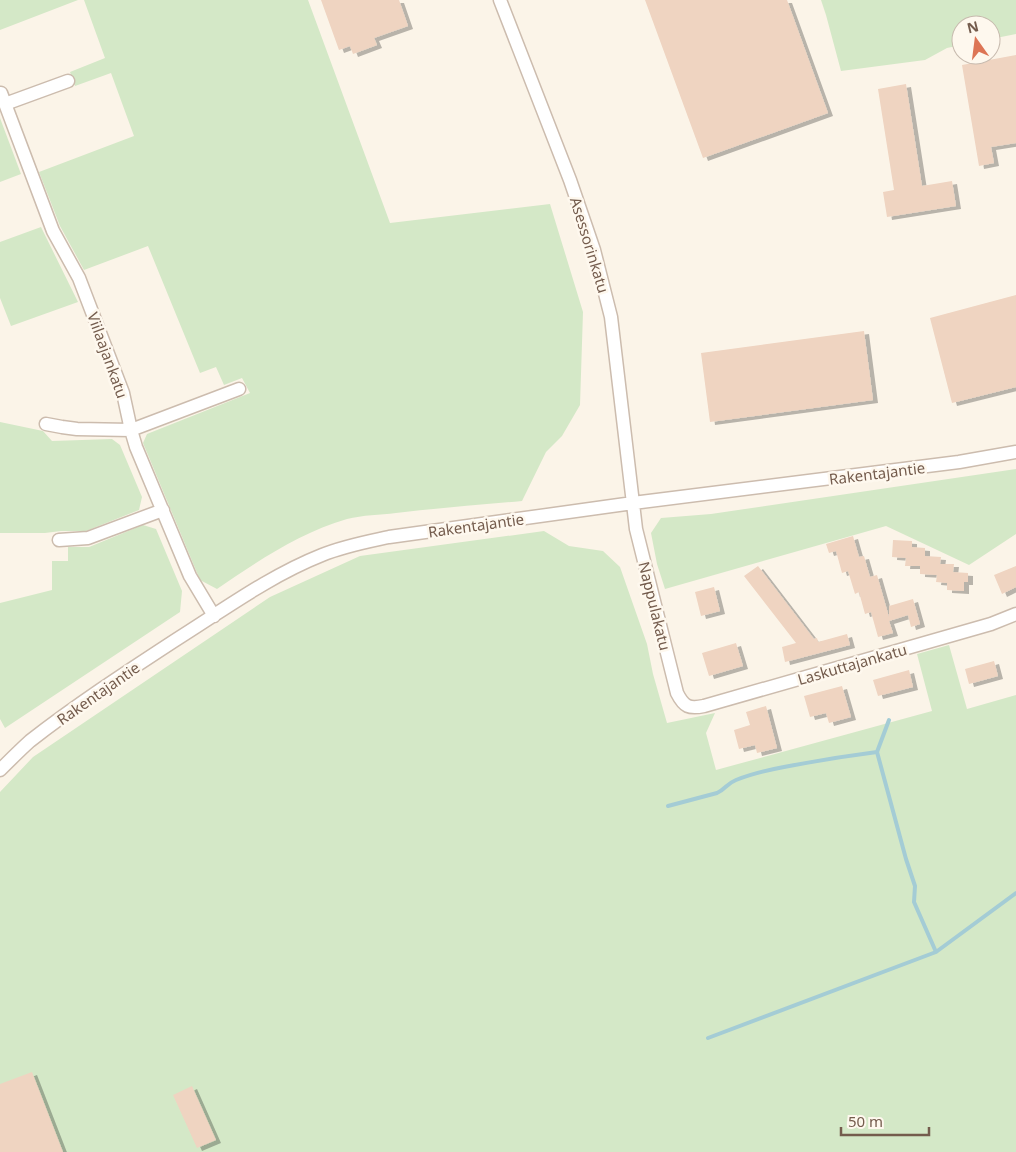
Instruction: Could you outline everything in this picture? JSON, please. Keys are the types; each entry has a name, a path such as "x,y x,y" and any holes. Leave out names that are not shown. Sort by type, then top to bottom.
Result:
{"street":[{"name":"Asessorinkatu","path":"500,0 570,180 594,250 611,317 633,503"},
{"path":"3,99 68,81"},
{"name":"Viilaajankatu","path":"3,99 53,231 79,278 123,393 136,447 190,576 214,616"},
{"path":"46,424 62,427 131,430 238,389"},
{"name":"Rakentajantie","path":"0,770 29,742 68,712 143,661 256,589 322,555 363,542 633,503 960,462 1016,452"},
{"name":"Nappulakatu","path":"633,503 636,529 677,693 686,706"},
{"path":"59,540 88,538 163,510"},
{"name":"Laskuttajankatu","path":"686,706 695,708 991,624 1016,614"}],"green space":[{"path":"0,0 78,0 0,30"},
{"path":"84,0 308,0 390,223 550,204 583,312 580,405 562,436 546,452 522,501 347,519 296,540 263,558 217,589 200,580 143,443 147,434 250,393 242,378 224,385 216,367 200,373 148,246 84,270 60,226 39,172 134,136 111,73 75,86 70,72 105,58"},
{"path":"821,0 1016,0 1016,34 1001,37 1001,15 951,15 951,47 925,60 841,71"},
{"path":"0,118 21,174 0,182"},
{"path":"41,227 78,302 11,326 0,298 0,242"},
{"path":"0,422 43,431 52,441 112,439 120,445 142,497 139,510 86,531 0,533"},
{"path":"1016,469 1016,534 969,565 886,526 665,589 657,564 651,533 661,518 711,514"},
{"path":"143,525 156,529 182,591 180,612 5,728 0,719 0,603 52,590 52,561 68,561 68,547 89,547"},
{"path":"544,531 569,546 603,551 620,567 647,644 653,674 667,723 715,713 706,733 716,770 932,711 917,654 949,645 967,709 1016,695 1016,1152 0,1152 0,792 33,757 270,597 360,556"}],"building":[{"path":"321,0 399,0 408,26 374,38 377,45 353,54 350,46 339,50"},
{"path":"645,0 787,0 828,113 703,158"},
{"path":"1016,55 1016,143 991,147 994,163 979,166 962,65 1001,65 1001,58"},
{"path":"906,84 922,186 952,181 956,206 887,217 883,192 894,190 878,89"},
{"path":"1016,295 1016,387 952,403 930,318"},
{"path":"864,331 873,400 710,422 701,353"},
{"path":"853,536 859,557 864,556 870,577 877,575 889,617 889,606 913,599 920,624 911,627 908,615 889,621 893,633 878,637 871,612 865,614 859,592 855,594 848,571 842,573 836,551 829,553 826,544"},
{"path":"893,540 912,541 912,547 925,548 925,556 941,557 940,564 954,564 953,572 968,573 968,582 964,582 964,591 947,590 947,583 936,582 937,575 920,574 920,566 905,566 906,558 892,557"},
{"path":"758,566 814,639 817,638 818,642 847,634 850,645 785,662 782,647 796,643 744,576"},
{"path":"1016,566 1016,587 1002,594 994,575"},
{"path":"714,587 720,611 701,616 695,592"},
{"path":"736,643 743,666 709,676 702,653"},
{"path":"994,661 998,676 969,684 965,669"},
{"path":"909,670 913,687 878,696 873,680"},
{"path":"842,686 851,717 829,723 826,713 810,717 804,696"},
{"path":"766,706 777,748 757,753 755,745 739,749 734,730 750,725 746,712"},
{"path":"32,1072 63,1152 0,1152 0,1084"},
{"path":"192,1086 216,1140 197,1148 173,1095"}],"waterway":[{"path":"889,720 877,752 915,886 914,902 936,952"},
{"path":"668,806 717,793 733,782 760,772 877,752"},
{"path":"708,1038 936,952 1016,893"}]}
